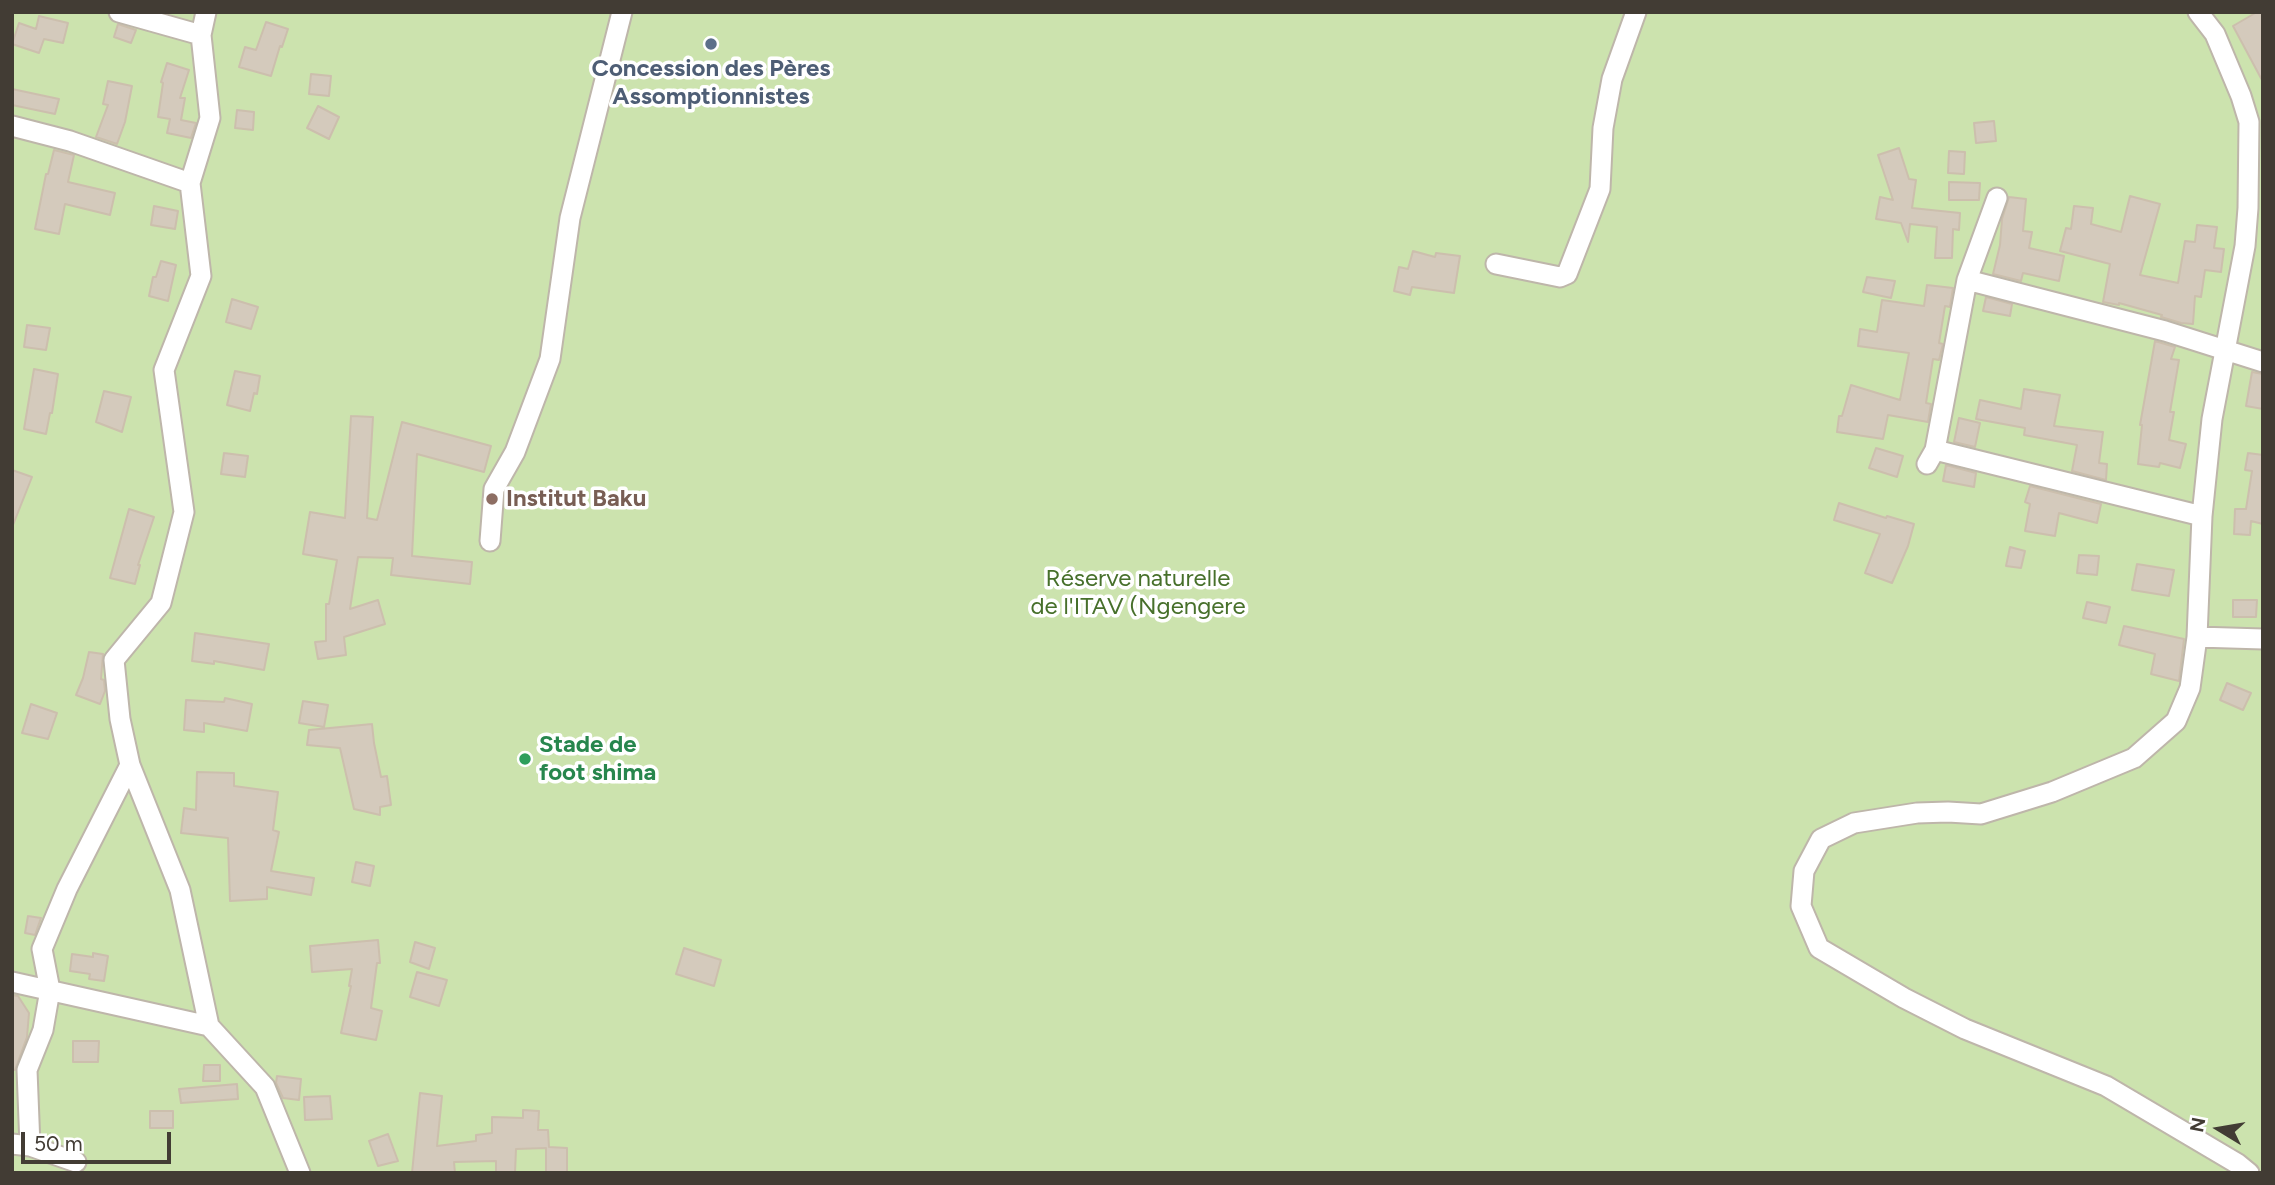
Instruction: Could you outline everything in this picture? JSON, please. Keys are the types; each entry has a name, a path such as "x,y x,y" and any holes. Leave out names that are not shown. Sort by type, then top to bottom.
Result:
{"street":[{"path":"119,12 201,34"},
{"path":"206,12 201,34 210,118 190,183 201,276 164,370 184,512 161,603 114,660 120,719 130,765 180,890 209,1026 265,1087 300,1173"},
{"path":"490,541 494,489 515,452 550,359 570,218 622,12"},
{"path":"1496,264 1560,277 1567,274 1600,189 1603,128 1612,79 1636,12"},
{"path":"2198,12 2215,34 2241,96 2256,121 2245,246 2212,419 2202,516 2197,637 2190,688 2176,721 2134,758 2052,792 1981,814 1948,811 1917,813 1854,823 1821,839 1804,871 1801,906 1819,948 1903,998 1965,1029 2106,1086 2249,1173"},
{"path":"12,125 70,141 190,183"},
{"path":"1997,198 1967,281 1931,457 2202,516"},
{"path":"1967,281 2165,331 2263,362"},
{"path":"2197,637 2263,639"},
{"path":"76,1162 21,1145 27,1070 43,1030 50,990 43,948 66,889 130,765"},
{"path":"12,982 209,1026"}],"green space":[{"name":"Réserve naturelle de l'ITAV (Ngengere","path":"12,12 2263,12 2263,1173 12,1173"}],"building":[{"path":"2257,12 2263,12 2263,82 2233,26"},
{"path":"39,16 68,23 63,43 44,39 39,53 12,44 19,23 36,29"},
{"path":"266,22 288,29 271,76 239,67 245,47 256,50"},
{"path":"118,24 136,30 131,43 114,37"},
{"path":"167,63 189,70 180,98 185,98 181,120 196,123 191,138 167,133 170,119 158,117 161,82"},
{"path":"311,74 331,76 329,96 309,94"},
{"path":"108,81 132,86 125,122 117,144 96,137 108,105 103,104"},
{"path":"12,89 59,99 55,114 12,105"},
{"path":"318,106 339,117 329,139 307,128"},
{"path":"237,110 254,112 253,130 235,128"},
{"path":"1994,121 1996,141 1976,143 1974,123"},
{"path":"1899,148 1909,179 1916,180 1912,208 1960,213 1959,230 1953,229 1952,258 1935,258 1937,227 1910,224 1908,242 1901,223 1876,219 1880,197 1893,200 1878,155"},
{"path":"54,150 74,155 68,182 115,193 110,215 65,204 59,234 35,229 46,174"},
{"path":"1949,151 1965,152 1964,174 1948,173"},
{"path":"1949,182 1980,183 1979,200 1949,200"},
{"path":"2130,196 2160,204 2140,275 2178,283 2185,241 2195,242 2197,225 2217,227 2214,248 2224,249 2221,272 2205,270 2201,297 2195,296 2193,324 2181,323 2119,303 2103,302 2110,264 2060,251 2066,228 2071,229 2074,206 2093,208 2091,224 2121,232"},
{"path":"2009,197 2026,199 2023,231 2032,232 2029,248 2064,256 2059,281 2023,273 2021,281 1993,274 2000,245 2002,219"},
{"path":"154,206 178,211 175,229 151,225"},
{"path":"1413,251 1435,257 1436,253 1460,256 1454,293 1412,287 1410,295 1394,291 1399,267 1408,269"},
{"path":"161,261 176,265 168,301 149,296 153,277 156,277"},
{"path":"1867,277 1895,281 1891,298 1863,292"},
{"path":"1927,285 1953,288 1950,307 1945,306 1939,343 1943,344 1939,360 1933,359 1926,403 1931,404 1928,422 1888,415 1883,439 1837,432 1839,416 1842,416 1851,385 1900,400 1909,353 1858,346 1860,329 1877,332 1882,300 1924,306"},
{"path":"1986,297 2012,304 2010,316 1983,311"},
{"path":"232,299 258,307 251,329 226,322"},
{"path":"27,325 50,328 46,350 24,347"},
{"path":"2155,341 2175,347 2171,359 2179,360 2170,412 2174,412 2169,440 2186,444 2180,468 2160,463 2159,467 2138,464 2140,425"},
{"path":"34,369 58,374 46,434 24,429"},
{"path":"235,371 260,376 250,411 227,405"},
{"path":"2252,372 2263,374 2263,409 2246,406"},
{"path":"2024,389 2060,395 2054,426 2103,432 2099,463 2107,464 2106,480 2072,471 2077,445 2024,435 2025,428 1976,419 1980,400 2021,409"},
{"path":"104,391 131,397 122,432 96,422"},
{"path":"351,416 373,417 367,518 377,520 402,422 491,446 484,472 417,454 412,556 472,562 470,584 391,575 393,558 358,557 350,609 378,600 385,624 344,637 346,655 318,659 315,642 326,641 326,604 329,604 337,560 303,554 310,512 345,518"},
{"path":"1959,418 1980,423 1975,447 1954,442"},
{"path":"1876,448 1903,456 1897,477 1869,468"},
{"path":"224,453 248,456 245,477 221,474"},
{"path":"2248,453 2263,455 2263,524 2251,521 2250,535 2234,534 2235,509 2246,509 2252,471 2245,470"},
{"path":"1946,465 1976,473 1974,487 1943,481"},
{"path":"12,470 32,477 13,525 12,524"},
{"path":"2030,486 2101,504 2097,523 2059,513 2055,536 2025,531 2030,504 2025,502"},
{"path":"1839,503 1914,524 1892,583 1865,573 1880,534 1834,520"},
{"path":"129,509 154,517 138,565 135,584 110,578"},
{"path":"2010,547 2025,551 2021,568 2006,566"},
{"path":"2079,555 2099,556 2097,575 2077,573"},
{"path":"2137,564 2174,570 2169,596 2132,590"},
{"path":"2233,600 2257,600 2256,617 2233,617"},
{"path":"2087,602 2110,607 2106,623 2083,618"},
{"path":"2124,626 2184,639 2179,681 2151,674 2155,654 2119,645"},
{"path":"195,633 269,644 264,670 214,661 214,664 192,661"},
{"path":"89,652 103,654 101,679 104,680 105,691 100,704 76,695"},
{"path":"2227,683 2251,693 2243,710 2220,700"},
{"path":"225,698 252,704 247,731 204,723 204,732 184,730 186,700 224,702"},
{"path":"303,701 328,705 324,727 299,723"},
{"path":"31,704 57,713 48,739 22,733"},
{"path":"372,724 381,777 387,776 391,805 380,807 380,815 354,809 340,748 307,745 309,730"},
{"path":"197,772 234,773 234,786 278,792 273,830 279,832 271,871 314,878 311,895 267,887 267,899 230,901 228,838 181,833 184,808 196,810"},
{"path":"356,862 374,866 370,886 352,882"},
{"path":"28,916 41,918 35,935 25,933"},
{"path":"378,940 380,963 377,963 371,1008 382,1011 376,1040 341,1033 352,969 312,972 310,946"},
{"path":"415,942 435,948 429,969 410,962"},
{"path":"684,948 721,960 714,986 676,974"},
{"path":"93,953 108,956 104,981 89,979 90,974 70,971 72,954 93,957"},
{"path":"417,972 447,980 439,1006 410,997"},
{"path":"12,995 18,996 29,1013 27,1037 15,1070 12,1070"},
{"path":"73,1041 99,1041 98,1062 73,1062"},
{"path":"204,1065 220,1065 220,1081 203,1081"},
{"path":"277,1076 301,1079 299,1100 283,1098 276,1083"},
{"path":"237,1084 238,1099 181,1103 179,1089"},
{"path":"420,1093 442,1096 437,1146 476,1141 476,1135 492,1133 492,1117 523,1118 523,1110 539,1111 538,1130 548,1130 549,1147 567,1148 567,1173 546,1173 546,1148 516,1149 515,1173 496,1173 496,1161 454,1162 455,1173 412,1173"},
{"path":"330,1096 332,1119 305,1120 304,1097"},
{"path":"150,1111 173,1111 173,1128 150,1128"},
{"path":"388,1134 398,1161 378,1166 369,1141"}],"place":[{"name":"Concession des Pères Assomptionnistes","path":"711,44"},
{"name":"Institut Baku","path":"492,499"},
{"name":"Stade de foot shima","path":"525,759"}]}
